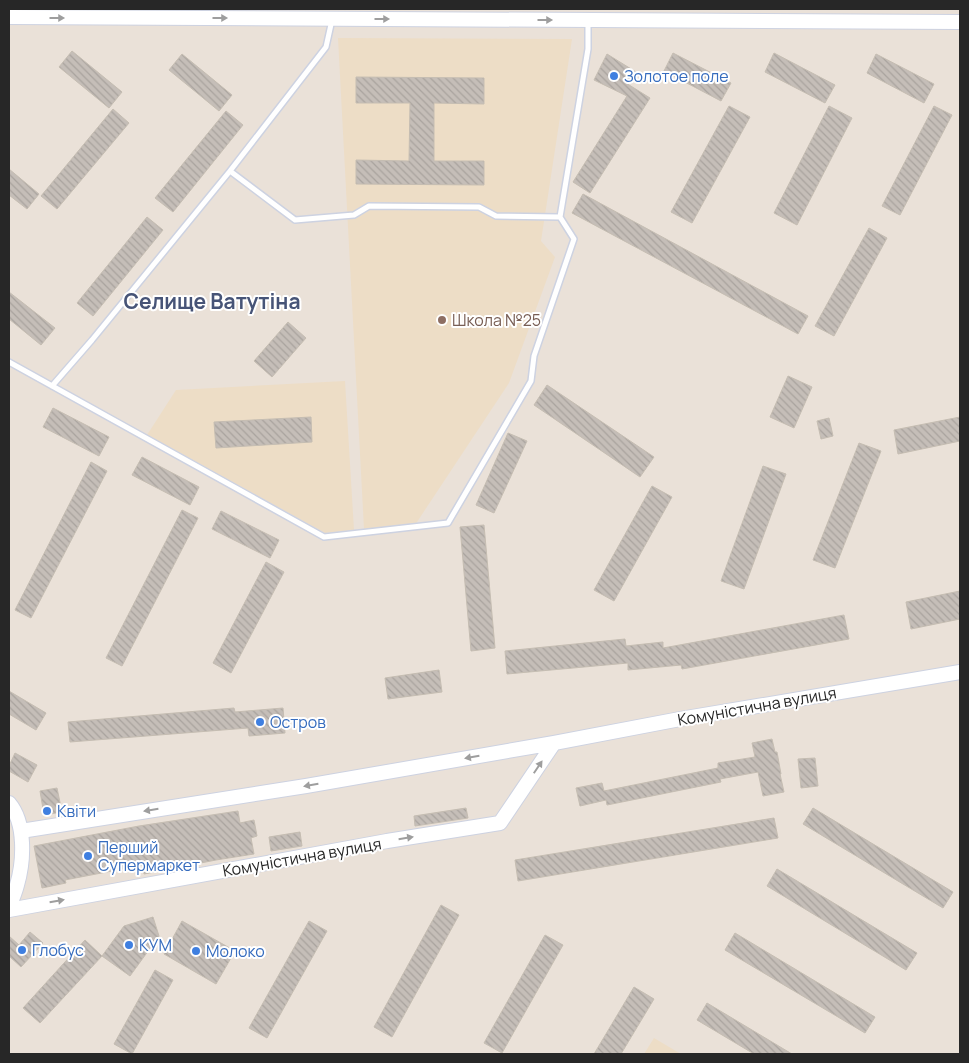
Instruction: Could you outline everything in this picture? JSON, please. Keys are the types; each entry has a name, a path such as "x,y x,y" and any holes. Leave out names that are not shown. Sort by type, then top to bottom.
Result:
{"street":[{"path":"9,17 960,22"},
{"name":"Комуністична вулиця","path":"21,831 306,786 680,719 960,672"},
{"name":"Комуністична вулиця","path":"9,908 500,822 554,743"},
{"path":"9,803 14,810 21,831 21,866 17,886 9,908"}],"lane":[{"path":"52,386 230,171 326,47 332,19"},
{"path":"9,362 324,538 448,523 531,381 534,356 574,239 560,217 588,49 588,20"},
{"path":"230,171 295,220 354,215 369,206 479,207 496,216 560,217"}],"shaded area":[{"name":"Школа №25","path":"338,38 572,39 541,241 555,257 509,383 415,525 364,529"},
{"path":"345,381 354,530 325,533 147,435 176,390"},
{"path":"654,1038 681,1054 644,1054"}],"building":[{"path":"72,51 122,92 109,108 59,67"},
{"path":"673,53 731,83 721,101 664,71"},
{"path":"774,53 835,85 825,103 765,72"},
{"path":"182,54 232,95 219,111 169,70"},
{"path":"607,54 636,72 626,83 650,98 590,193 573,182 627,96 594,80"},
{"path":"876,54 934,84 924,103 867,73"},
{"path":"356,77 484,78 484,104 434,103 434,161 484,161 484,185 356,184 356,160 409,161 410,103 356,103"},
{"path":"729,106 750,117 692,223 671,212"},
{"path":"829,106 852,118 797,225 774,213"},
{"path":"934,106 952,115 900,215 882,206"},
{"path":"113,109 129,123 57,209 41,196"},
{"path":"226,111 243,125 173,212 155,198"},
{"path":"9,169 39,194 27,209 9,195"},
{"path":"583,194 808,316 798,334 572,213"},
{"path":"147,217 163,230 93,316 77,303"},
{"path":"869,228 887,238 834,336 815,326"},
{"path":"9,292 55,328 41,345 9,319"},
{"path":"288,322 306,338 272,377 254,361"},
{"path":"788,376 812,387 794,428 770,417"},
{"path":"547,385 654,457 640,477 534,405"},
{"path":"53,408 109,437 99,456 43,427"},
{"path":"311,417 312,442 216,448 214,422"},
{"path":"960,417 960,441 898,454 894,430"},
{"path":"829,418 833,436 821,439 817,421"},
{"path":"508,433 527,441 494,513 476,505"},
{"path":"859,443 881,451 835,568 813,560"},
{"path":"142,457 199,487 190,505 132,475"},
{"path":"91,462 107,471 31,618 15,610"},
{"path":"763,466 786,474 744,589 721,581"},
{"path":"652,486 672,497 614,601 594,590"},
{"path":"182,510 198,518 122,666 106,658"},
{"path":"221,511 279,540 270,558 212,529"},
{"path":"484,525 495,648 471,651 460,527"},
{"path":"266,562 284,572 231,673 213,663"},
{"path":"960,591 960,619 911,629 906,602"},
{"path":"844,615 849,639 682,669 681,665 628,670 628,663 507,674 505,651 625,639 626,646 663,642 663,648"},
{"path":"439,670 442,692 388,699 385,678"},
{"path":"9,691 46,713 36,730 9,714"},
{"path":"234,708 235,712 283,708 285,733 249,736 248,728 70,742 68,722"},
{"path":"772,739 775,752 777,752 784,792 763,796 758,772 720,779 721,782 607,805 606,800 580,806 576,788 602,783 604,791 718,768 718,763 755,757 752,743"},
{"path":"15,753 37,765 28,782 9,771 9,766"},
{"path":"815,758 818,786 801,788 798,759"},
{"path":"57,788 62,812 44,815 40,791"},
{"path":"466,808 468,818 415,826 414,816"},
{"path":"813,808 953,892 943,908 803,824"},
{"path":"238,811 240,823 254,820 257,836 251,838 254,854 144,874 143,865 65,880 66,883 42,888 34,846 139,826"},
{"path":"774,818 778,838 518,881 515,860"},
{"path":"300,832 302,846 271,851 269,837"},
{"path":"777,869 917,953 906,970 767,886"},
{"path":"441,905 459,915 392,1037 374,1027"},
{"name":"КУМ","path":"153,917 159,936 130,976 102,956 124,926"},
{"name":"Молоко","path":"182,921 235,951 216,984 164,954"},
{"path":"309,921 327,931 267,1038 249,1028"},
{"name":"Глобус","path":"30,932 43,943 21,967 9,956 9,936 19,945"},
{"path":"735,933 875,1017 865,1033 725,950"},
{"path":"545,935 563,945 502,1053 484,1043"},
{"path":"85,940 102,956 40,1023 23,1008"},
{"path":"155,970 173,980 132,1054 114,1044"},
{"path":"634,987 654,999 621,1054 594,1054"},
{"path":"707,1003 792,1054 754,1054 697,1020"}],"place":[{"name":"Золотое поле","path":"614,76"},
{"name":"Школа №25","path":"442,320"},
{"name":"Остров","path":"260,722"},
{"name":"Квіти","path":"47,811"},
{"name":"Перший Супермаркет","path":"88,856"},
{"name":"КУМ","path":"129,945"},
{"name":"Глобус","path":"22,950"},
{"name":"Молоко","path":"196,951"}],"district":[{"name":"Селище Ватутіна","path":"212,301"}]}
